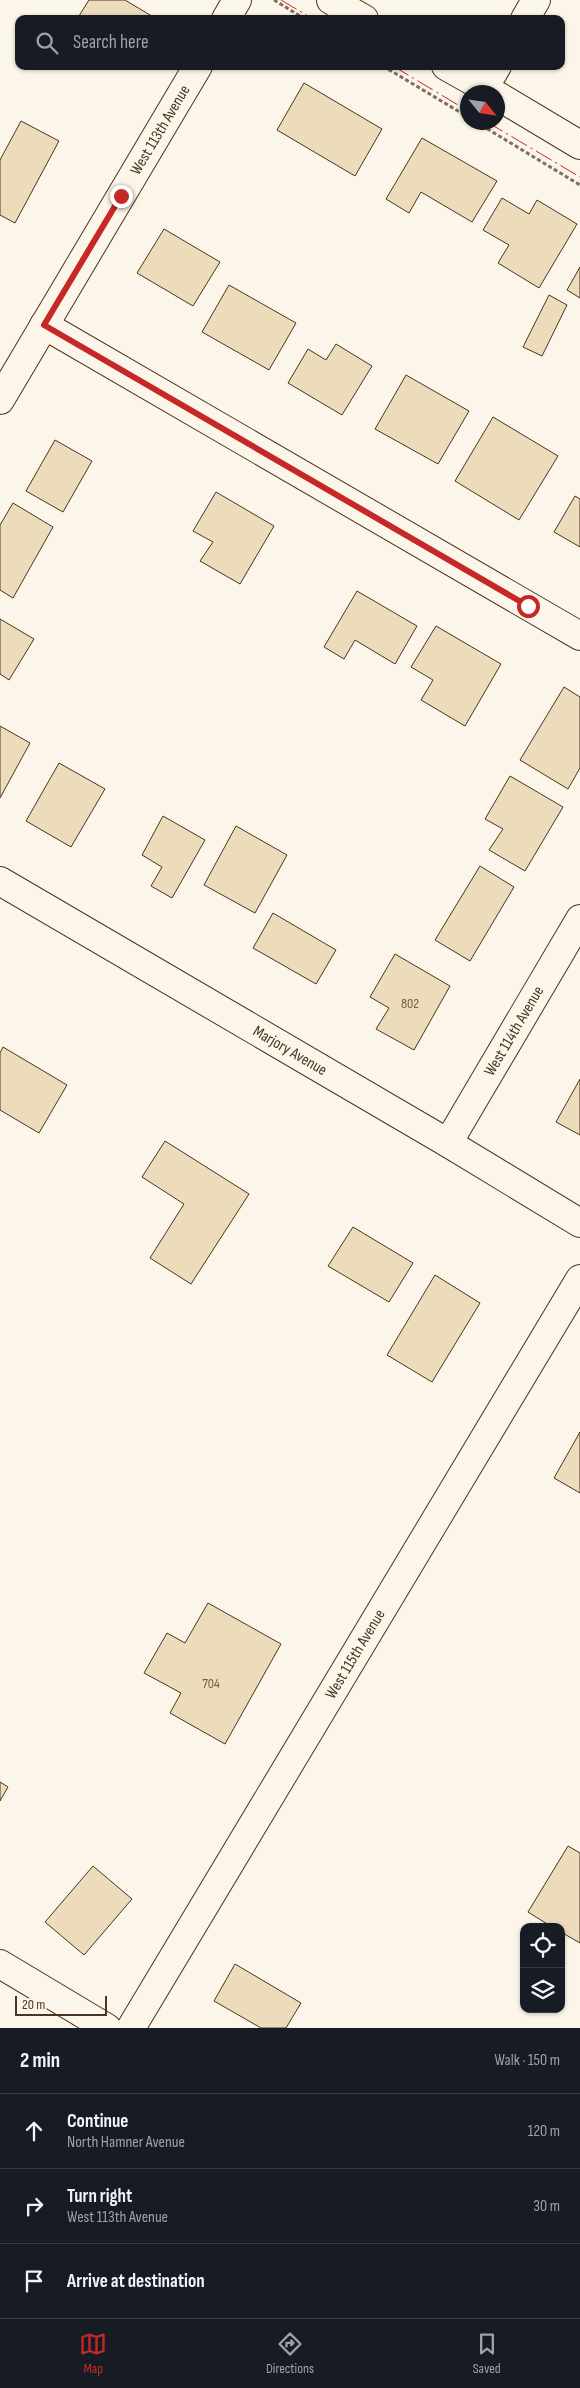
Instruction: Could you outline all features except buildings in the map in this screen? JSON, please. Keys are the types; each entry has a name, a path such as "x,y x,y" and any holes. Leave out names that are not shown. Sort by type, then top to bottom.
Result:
{"street":[{"path":"228,15 237,0"},
{"path":"331,0 357,15"},
{"path":"527,15 536,0"},
{"name":"West 113th Avenue","path":"0,400 196,70"},
{"path":"455,70 491,85"},
{"path":"505,94 580,145"},
{"path":"44,325 580,636"},
{"name":"Marjory Avenue","path":"0,881 448,1143 580,1223"},
{"name":"West 114th Avenue","path":"448,1143 580,919"},
{"name":"West 115th Avenue","path":"131,2028 580,1279"},
{"path":"0,1964 107,2028"}],"path":[{"path":"274,0 298,15"},
{"path":"390,70 460,112"},
{"path":"489,130 580,185"}],"power":[{"path":"281,0 306,15"},
{"path":"400,70 460,106"},
{"path":"501,130 580,177"}],"route":[{"path":"121,196 44,325 528,606"}]}
